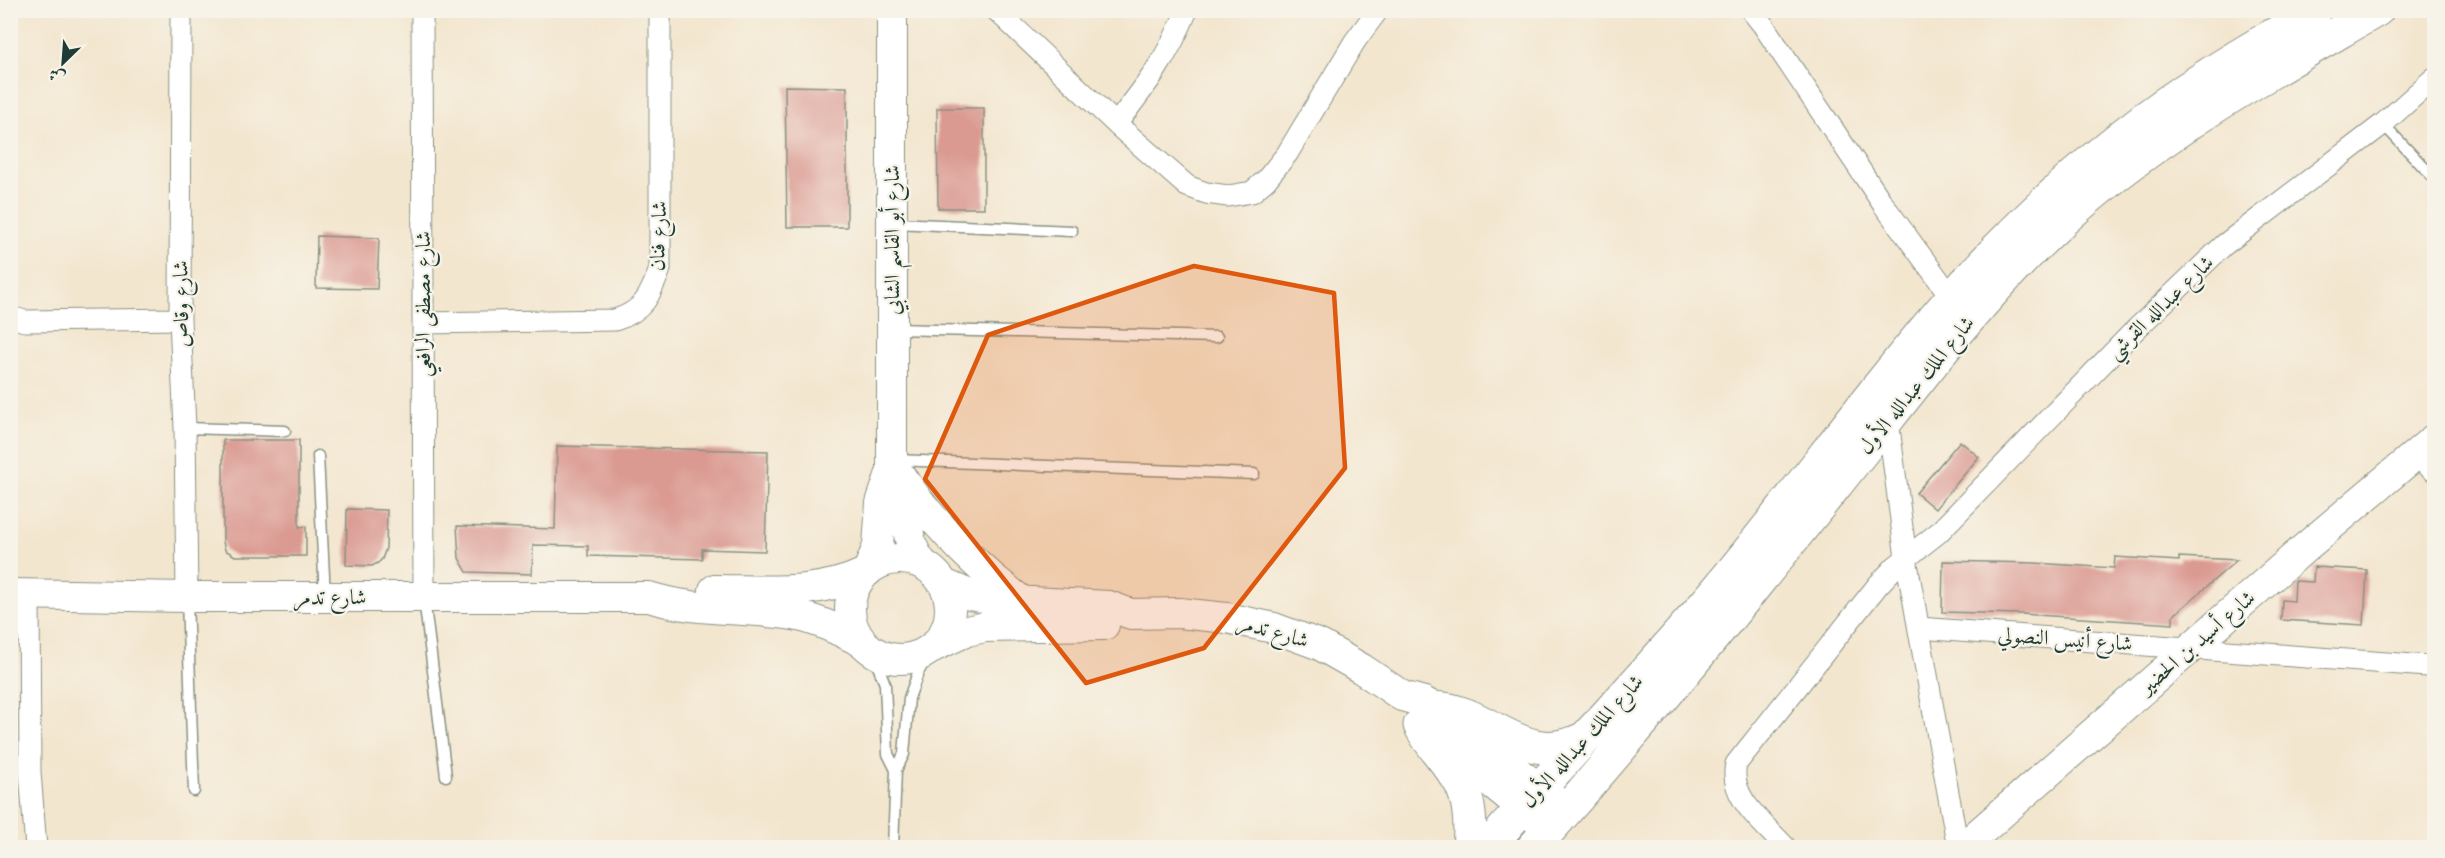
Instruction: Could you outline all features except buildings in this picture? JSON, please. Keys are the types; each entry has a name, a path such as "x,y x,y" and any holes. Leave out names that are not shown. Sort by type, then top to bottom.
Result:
{"main road":[{"name":"شارع الملك عبدالله الأول","path":"1550,829 1736,610 1888,420 1998,249 2046,201 2097,156 2151,114 2207,75 2315,10"},
{"name":"شارع الملك عبدالله الأول","path":"1487,848 1717,590 1960,308 2022,260 2062,220 2114,177 2168,137 2224,100 2377,10"},
{"path":"1469,848 1470,825 1464,792 1458,780 1431,744 1427,716 1456,710 1528,746 1551,749 1583,739"}],"street":[{"name":"شارع وقاص","path":"181,10 180,320 185,428 187,597"},
{"name":"شارع مصطفى الرافعي","path":"423,10 424,597"},
{"name":"شارع فنان","path":"423,322 615,320 631,315 641,306 651,292 660,269 660,10"},
{"name":"شارع أبو القاسم الشابي","path":"866,572 878,546 881,503 892,465 892,10"},
{"path":"996,10 1116,124 1187,186 1206,193 1228,196 1252,192 1266,180 1287,154 1355,41 1378,10"},
{"path":"1116,124 1153,77 1170,49 1187,10"},
{"path":"1751,10 1883,204 1960,308"},
{"name":"شارع عبدالله القرشي","path":"1786,848 1739,794 1734,780 1736,764 1878,585 1938,532 2133,332 2224,245 2383,124 2434,78"},
{"path":"10,317 25,321 180,320"},
{"path":"1888,420 1906,558 1960,848"},
{"name":"شارع أسيد بن الحضير","path":"1960,848 2307,546 2428,455"},
{"path":"892,465 950,540 997,583 1023,602"},
{"name":"شارع أبو القاسم الشابي","path":"892,465 902,487 910,545 934,575"},
{"path":"895,559 909,560 934,575 949,598 951,612 948,626 933,647 917,657 902,659 886,657 867,646 854,629 850,607 856,585 866,572 880,563 895,559"},
{"name":"شارع تدمر","path":"20,594 187,597 649,597 687,590 813,589 840,584 866,572"},
{"name":"شارع تدمر","path":"934,575 983,598 1109,606 1131,614 1179,613 1227,618 1274,628 1320,645 1362,669 1402,696 1424,702 1427,716 1530,798 1550,829"},
{"path":"20,594 36,848"},
{"name":"شارع تدمر","path":"649,597 682,605 794,615 829,626 867,646"},
{"name":"شارع تدمر","path":"933,647 967,631 985,627 1112,625 1131,614"},
{"name":"شارع أنيس النصولي","path":"1919,628 2427,666"}],"lane":[{"path":"2383,124 2434,178"},
{"path":"892,223 1072,231"},
{"path":"892,329 1216,336"},
{"path":"185,428 285,432"},
{"path":"318,456 325,596"},
{"path":"892,465 1254,474"},
{"path":"187,597 194,791"},
{"path":"424,597 446,776"},
{"path":"867,646 885,684 888,754 896,770"},
{"path":"893,848 896,770 904,754 913,685 933,647"}],"highlighted area":[{"path":"1194,266 1334,293 1345,468 1204,648 1086,683 925,479 988,335"}]}
